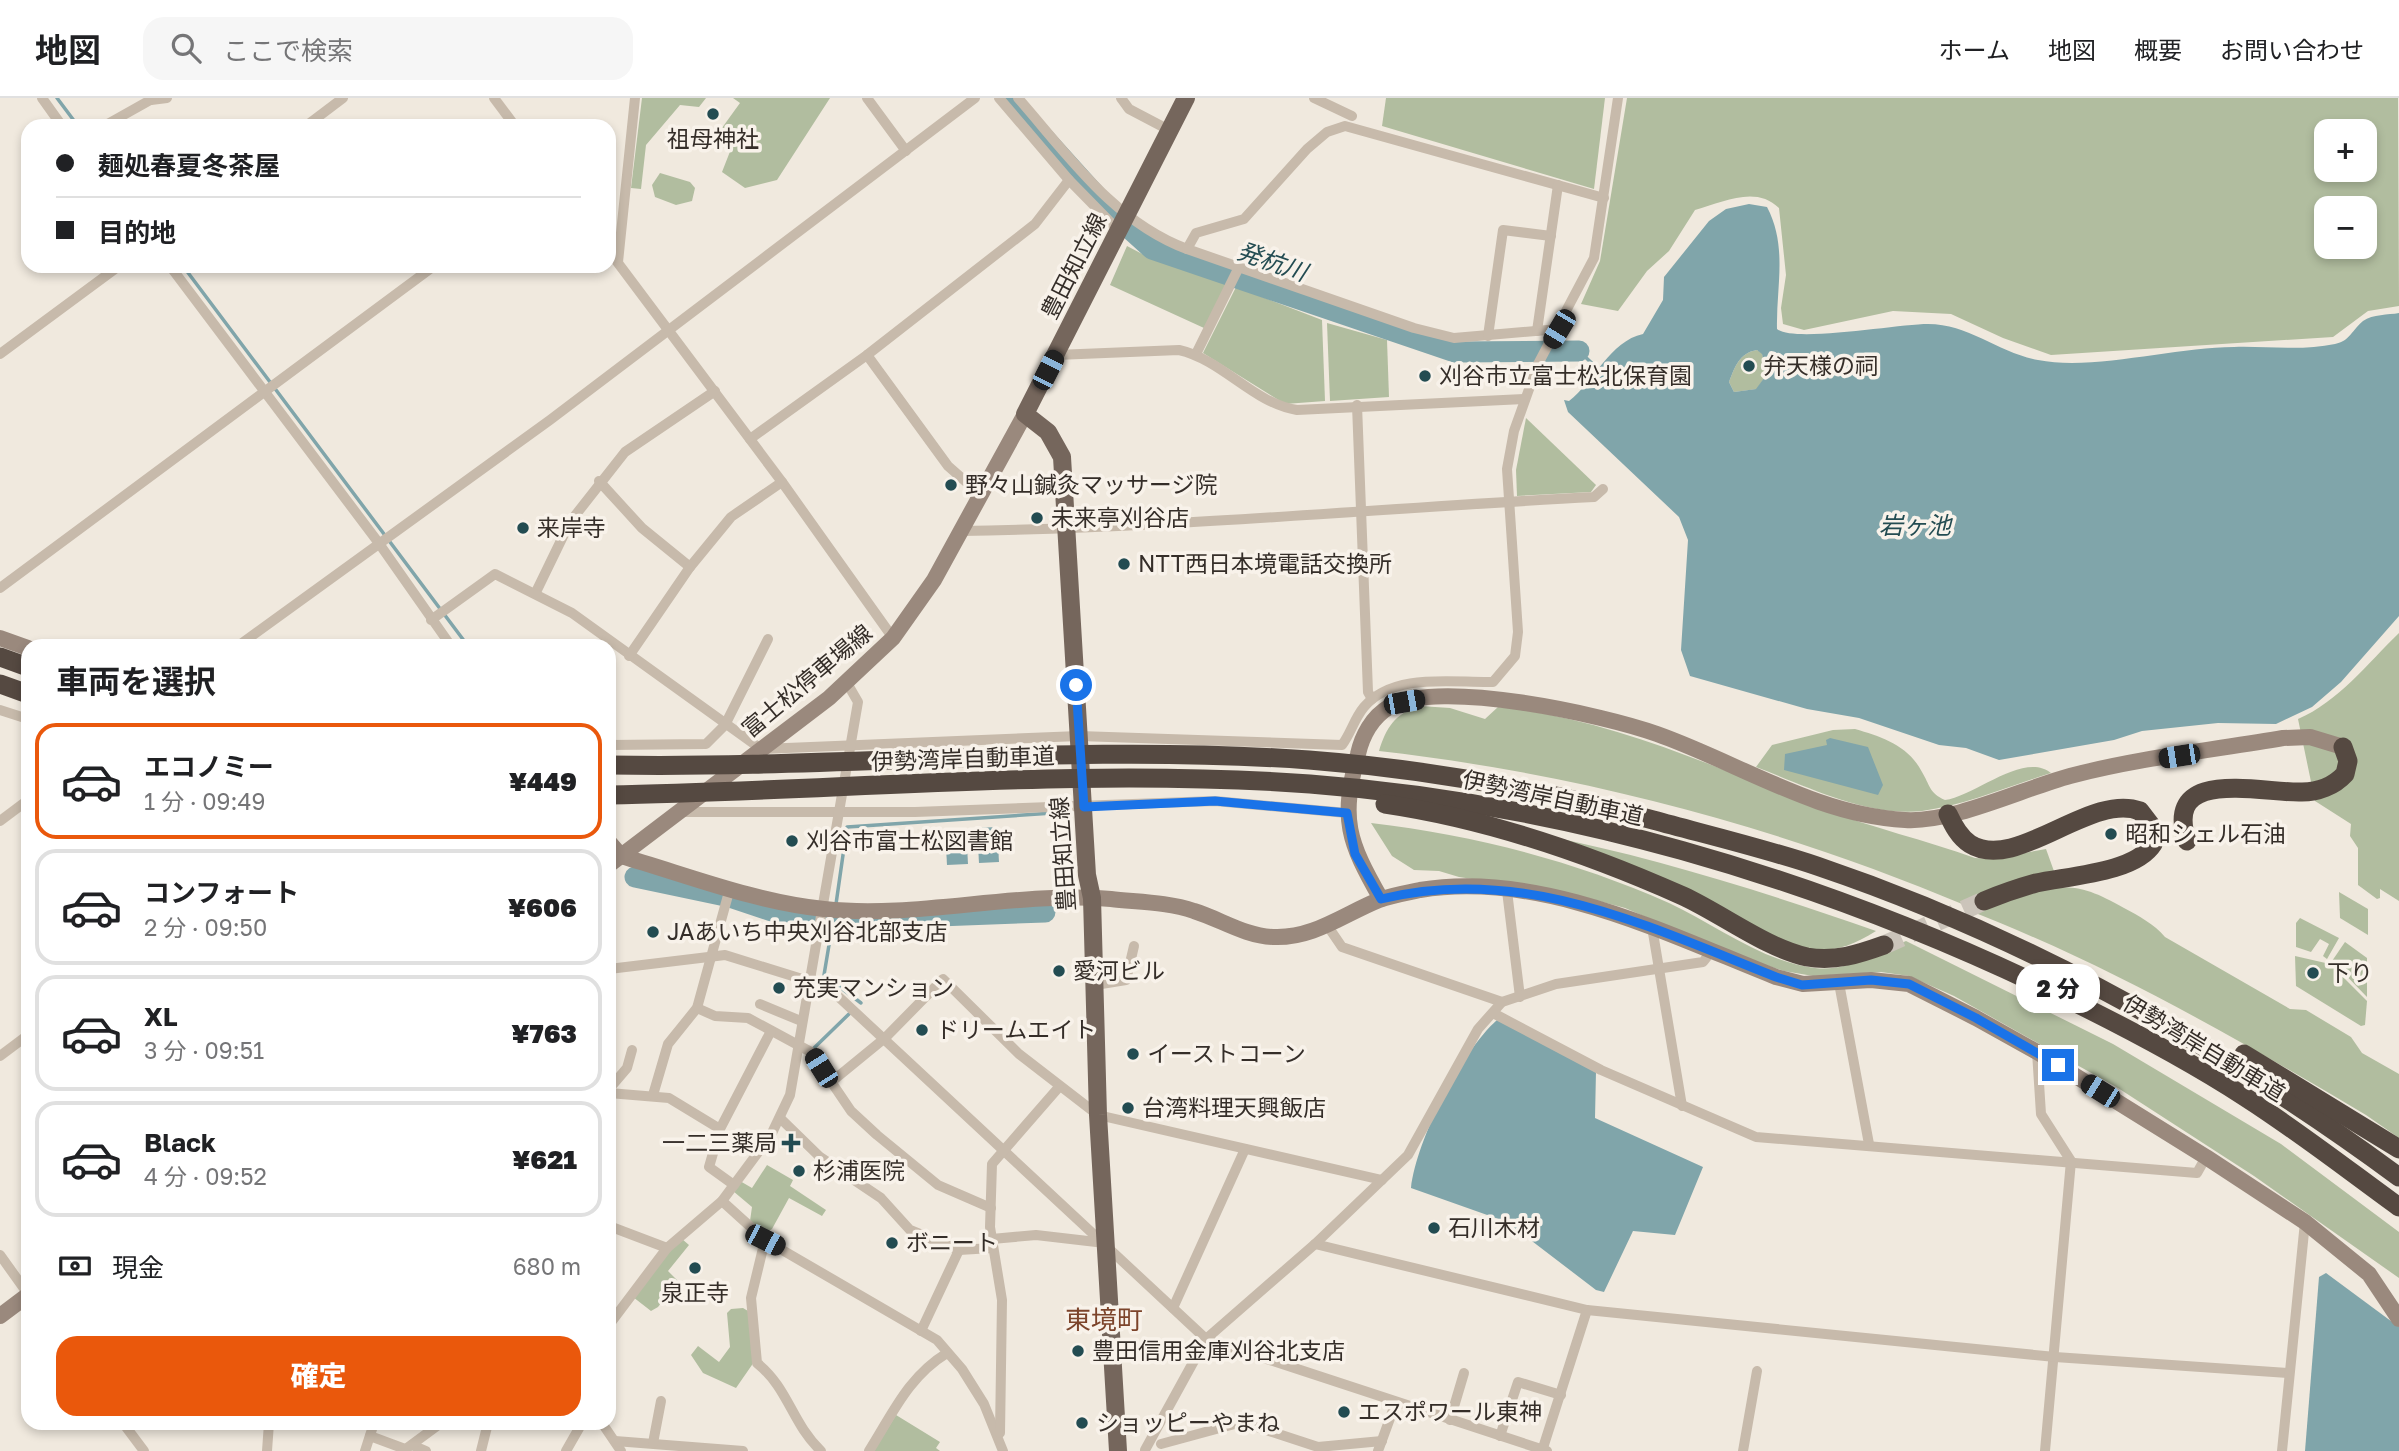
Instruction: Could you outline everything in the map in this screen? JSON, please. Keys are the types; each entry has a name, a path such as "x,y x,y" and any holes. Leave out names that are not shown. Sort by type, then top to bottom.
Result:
{"highway":[{"path":"0,657 21,664"},
{"path":"0,684 21,692"},
{"path":"2192,833 2193,799 2211,789 2302,793 2330,786 2339,781 2348,767 2343,747"},
{"name":"伊勢湾岸自動車道","path":"616,765 765,765 1085,755 1307,760 1489,781 1579,799 1742,842 1900,897 2022,949 2175,1028 2256,1077 2399,1177"},
{"name":"伊勢湾岸自動車道","path":"616,795 1091,779 1491,807 1574,824 1802,886 1888,917 2080,1004 2244,1096 2399,1207"},
{"path":"1394,799 1602,862 1685,897 1792,953 1826,959 1860,954 1884,945"},
{"path":"1948,814 1969,844 1990,849 2014,845 2114,808 2140,811 2153,828 2153,844 2144,855 2090,874 2037,883 1984,901"},
{"path":"2022,949 2144,999 2216,1038 2399,1149"}],"main road":[{"name":"豊田知立線","path":"1118,1451 1098,1115 1092,898 1087,875 1062,457 1048,432 1025,414 1186,98"}],"street":[{"path":"42,98 57,119"},
{"path":"117,119 153,99 167,98"},
{"path":"315,119 343,98"},
{"path":"494,98 510,119"},
{"path":"618,262 635,98"},
{"path":"867,98 906,151"},
{"path":"247,639 550,421 668,328 975,98"},
{"path":"999,98 1069,180 1118,231 1162,239 1414,328 1454,338 1559,329"},
{"path":"1018,98 1118,231"},
{"path":"1121,98 1129,109 1169,130"},
{"path":"1314,98 1352,116"},
{"path":"616,646 761,749 850,743 1080,736 1342,745 1358,716 1372,699 1405,684 1493,682 1515,656 1518,632 1507,469 1524,399 1538,364 1559,329 1594,258 1618,98"},
{"path":"1187,249 1196,233 1244,219 1307,149 1327,132 1345,126 1604,198"},
{"path":"750,439 867,355 1035,224 1069,180"},
{"path":"1537,331 1558,185"},
{"path":"1488,336 1503,230 1551,236"},
{"path":"616,260 782,482 893,638"},
{"path":"1196,354 1239,267"},
{"path":"0,354 110,273"},
{"path":"175,273 379,542 446,639"},
{"path":"0,588 424,273"},
{"path":"1056,355 1179,350 1196,354 1279,407 1297,410 1356,405 1524,399"},
{"path":"867,355 948,466 981,495"},
{"path":"536,592 570,522 599,481 625,452 715,391"},
{"path":"1356,405 1368,692 1372,699"},
{"name":"富士松停車場線","path":"616,859 847,683 893,638 934,580 1025,414"},
{"path":"599,481 642,528 690,567"},
{"path":"629,656 690,567 731,517 782,482"},
{"path":"961,531 1066,531 1361,509 1594,497 1603,489"},
{"path":"433,618 495,573 572,613 606,639"},
{"path":"0,638 21,646"},
{"path":"616,745 706,744 725,725 768,639"},
{"path":"616,1316 667,1248 722,1201 781,1119 790,1095 858,702 847,683"},
{"path":"1381,899 1355,854 1347,813 1350,781 1361,742 1371,723 1388,707 1434,697 1534,703 1634,727 1794,791 1870,815 1909,820 1948,814 2073,775 2257,743 2310,737 2343,747"},
{"path":"0,710 21,717"},
{"path":"680,812 1084,807 1215,801 1347,813"},
{"path":"0,821 21,805"},
{"path":"616,860 821,915 1067,897 1092,898 1191,910 1253,934 1271,937 1311,932 1381,899 1437,888 1507,891 1611,911 1802,985 1871,980 1909,984 2037,1052 2305,1222 2369,1274 2399,1319"},
{"path":"653,1095 668,1044 697,1008 729,890"},
{"path":"1507,891 1520,997"},
{"path":"1326,925 1342,947 1502,1003"},
{"path":"1652,927 1682,1106"},
{"path":"1095,985 1126,981 1133,946"},
{"path":"1144,1451 1206,1339 1315,1244 1408,1155 1478,1028 1502,1003 1556,984 1703,962 1712,951"},
{"path":"616,968 725,955 828,987 1206,1339 1544,1450 1587,1310"},
{"path":"830,1083 885,1038 943,979 1019,1054 1098,1115 1382,1180"},
{"path":"1839,983 1869,1144"},
{"path":"760,1004 801,1021"},
{"path":"697,1008 715,1016 748,1018 798,1043 811,1052 851,1111 938,1185 991,1208"},
{"path":"1493,1013 1601,1070 1756,1137 1869,1144 2197,1173 2206,1157"},
{"path":"734,1185 709,1167 720,1129 771,1031"},
{"path":"0,1056 21,1040"},
{"path":"616,1082 627,1068 632,1050"},
{"path":"2037,1052 2041,1114 2071,1161 2045,1451"},
{"path":"999,1436 1002,1300 992,1243 992,1164 1059,1087"},
{"path":"616,1092 653,1095 679,1101 720,1129"},
{"path":"781,1119 820,1157 881,1198 910,1230 959,1250 1036,1235 1105,1243"},
{"path":"1173,1308 1245,1149"},
{"path":"722,1201 765,1240 937,1340 977,1392 999,1436 1003,1451"},
{"path":"2282,1451 2305,1222"},
{"path":"616,1229 667,1248"},
{"path":"765,1240 751,1298 757,1363 776,1379 805,1435 821,1451"},
{"path":"1315,1244 1587,1310 2055,1357 2288,1373"},
{"path":"921,1331 959,1250"},
{"path":"0,1255 21,1284"},
{"path":"0,1316 21,1300"},
{"path":"869,1451 901,1397 925,1366 947,1353"},
{"path":"1743,1451 1757,1371"},
{"path":"1450,1420 1464,1373"},
{"path":"1500,1436 1518,1382 1560,1395"},
{"path":"653,1443 661,1401"},
{"path":"1144,1451 1165,1448 1242,1422 1318,1447 1380,1446 1396,1402"},
{"path":"128,1430 144,1451"},
{"path":"267,1451 269,1430"},
{"path":"365,1451 372,1430"},
{"path":"407,1448 431,1430"},
{"path":"481,1451 486,1430"},
{"path":"566,1451 578,1430"},
{"path":"607,1430 618,1446 653,1443 743,1451"},
{"path":"370,1436 426,1451"}],"green space":[{"path":"642,98 706,98 699,107 680,105 646,145 641,189 631,188"},
{"path":"733,98 830,98 777,180 745,188 722,172 731,149 719,132 740,103"},
{"path":"1386,98 1605,98 1594,189 1382,126"},
{"path":"1627,98 2398,98 2399,306 2368,311 2333,337 2051,355 2003,338 1951,314 1893,311 1804,330 1783,324 1781,308 1786,275 1779,208 1770,201 1750,196 1695,210 1669,251 1647,271 1618,311 1581,304 1600,261"},
{"path":"660,173 690,182 695,188 692,201 676,205 655,197 652,185"},
{"path":"1127,246 1148,257 1227,283 1204,328 1110,285"},
{"path":"1236,287 1322,320 1325,401 1285,404 1203,353"},
{"path":"1327,323 1387,340 1389,397 1330,401"},
{"path":"1757,350 1762,353 1767,374 1757,389 1734,392 1729,382 1736,366 1742,357"},
{"path":"1526,418 1596,485 1591,492 1517,496 1516,470"},
{"path":"2399,633 2399,901 2380,889 2380,898 2377,899 2358,885 2358,848 2350,836 2351,824 2315,801 2298,719 2313,712 2339,692"},
{"path":"1420,706 1450,708 1485,719 1498,707 1581,722 1664,747 1842,816 1975,858 1992,859 2046,849 2055,874 2013,896 2059,888 2082,889 2094,893 2141,917 2165,937 2290,1009 2306,1010 2351,1037 2362,1053 2399,1074 2399,1138 2317,1086 2170,1003 2069,953 1965,909 1967,906 1896,878 1752,828 1604,789 1455,761 1379,751 1393,722 1404,713"},
{"path":"1855,729 1884,739 1902,749 1916,763 1933,791 1945,800 2027,767 2040,768 2051,773 1955,804 1901,812 1858,805 1756,767 1772,745 1833,730"},
{"path":"1371,823 1486,843 1597,874 1669,903 1758,951 1796,964 1815,968 1839,967 1906,941 2113,1044 2281,1144 2399,1232 2399,1278 2254,1176 2118,1088 1954,996 1909,976 1881,972 1813,976 1784,971 1727,952 1625,908 1576,895 1459,877 1439,871 1414,870 1392,856"},
{"path":"1538,834 1624,853 1708,876 1876,931 1839,948 1799,948"},
{"path":"2339,892 2368,909 2368,935 2340,918"},
{"path":"2300,918 2339,938 2327,959 2323,956 2329,944 2320,939 2311,952 2296,947 2296,923"},
{"path":"2345,942 2367,958 2367,997 2332,961"},
{"path":"2295,956 2330,964 2367,1001 2365,1025 2361,1026 2296,986"},
{"path":"767,1165 793,1180 790,1186 826,1210 822,1216 789,1198 772,1229 765,1233 750,1221 752,1207 733,1191 740,1181 752,1188"},
{"path":"682,1239 689,1245 668,1271 678,1281 658,1307 651,1311 633,1297 668,1251"},
{"path":"743,1308 748,1311 754,1362 736,1388 703,1373 691,1355 698,1346 719,1362 730,1347 727,1313 731,1309"},
{"path":"896,1415 940,1442 936,1448 940,1451 874,1451"}],"water":[{"name":"岩ヶ池","path":"1749,204 1767,207 1779,252 1777,329 1787,333 1824,334 1914,325 1943,325 2038,360 2084,363 2211,348 2323,346 2344,340 2367,319 2399,313 2399,616 2341,682 2312,707 2276,724 2218,723 2142,731 2114,740 1999,760 1966,748 1939,745 1859,718 1807,709 1690,676 1681,650 1688,540 1679,517 1568,412 1564,400 1569,401 1578,393 1621,345 1643,334 1663,300 1664,277 1709,221 1726,209","holes":["1757,350 1762,354 1767,374 1756,389 1734,392 1729,382 1738,362 1751,352"]},
{"path":"1830,738 1868,747 1883,785 1878,795 1784,770 1785,754 1827,745 1826,740"},
{"path":"997,827 999,862 979,863 977,828"},
{"path":"966,828 968,864 947,865 945,829"},
{"path":"1497,1020 1596,1071 1595,1118 1703,1167 1675,1235 1633,1231 1604,1292 1596,1290 1507,1222 1411,1188 1422,1146 1443,1098 1469,1053"},
{"path":"2326,1273 2399,1327 2399,1451 2305,1451 2319,1277"}],"waterway":[{"path":"57,98 73,119"},
{"name":"発杭川","path":"1008,98 1111,212 1152,249 1455,352 1579,351"},
{"path":"188,273 463,639"},
{"path":"1579,351 1598,369"},
{"path":"836,904 847,827 1068,812"},
{"path":"635,877 730,897 816,926 833,920 1045,912"},
{"path":"834,915 824,975 861,1003"},
{"path":"814,1048 850,1013"}],"tunnel":[{"path":"1884,945 1984,901"}],"place":[{"name":"祖母神社","path":"713,114"},
{"name":"弁天様の祠","path":"1749,366"},
{"name":"刈谷市立富士松北保育園","path":"1425,376"},
{"name":"野々山鍼灸マッサージ院","path":"951,485"},
{"name":"未来亭刈谷店","path":"1037,518"},
{"name":"来岸寺","path":"523,528"},
{"name":"NTT西日本境電話交換所","path":"1124,564"},
{"name":"昭和シェル石油","path":"2111,834"},
{"name":"刈谷市富士松図書館","path":"792,841"},
{"name":"JAあいち中央刈谷北部支店","path":"653,932"},
{"name":"愛河ビル","path":"1059,971"},
{"name":"下り","path":"2313,973"},
{"name":"充実マンション","path":"779,988"},
{"name":"ドリームエイト","path":"922,1030"},
{"name":"イーストコーン","path":"1133,1054"},
{"name":"台湾料理天興飯店","path":"1128,1108"},
{"name":"一二三薬局","path":"791,1143"},
{"name":"杉浦医院","path":"799,1171"},
{"name":"石川木材","path":"1434,1228"},
{"name":"ボニート","path":"892,1243"},
{"name":"泉正寺","path":"695,1268"},
{"name":"豊田信用金庫刈谷北支店","path":"1078,1351"},
{"name":"エスポワール東神","path":"1344,1412"},
{"name":"ショッピーやまね","path":"1082,1423"}],"district":[{"name":"東境町","path":"1104,1320"}],"route":[{"path":"1076,685 1084,807 1215,801 1347,813 1355,854 1381,899 1437,888 1493,889 1553,898 1611,911 1802,985 1871,980 1909,984 1976,1018 2058,1065"}]}
